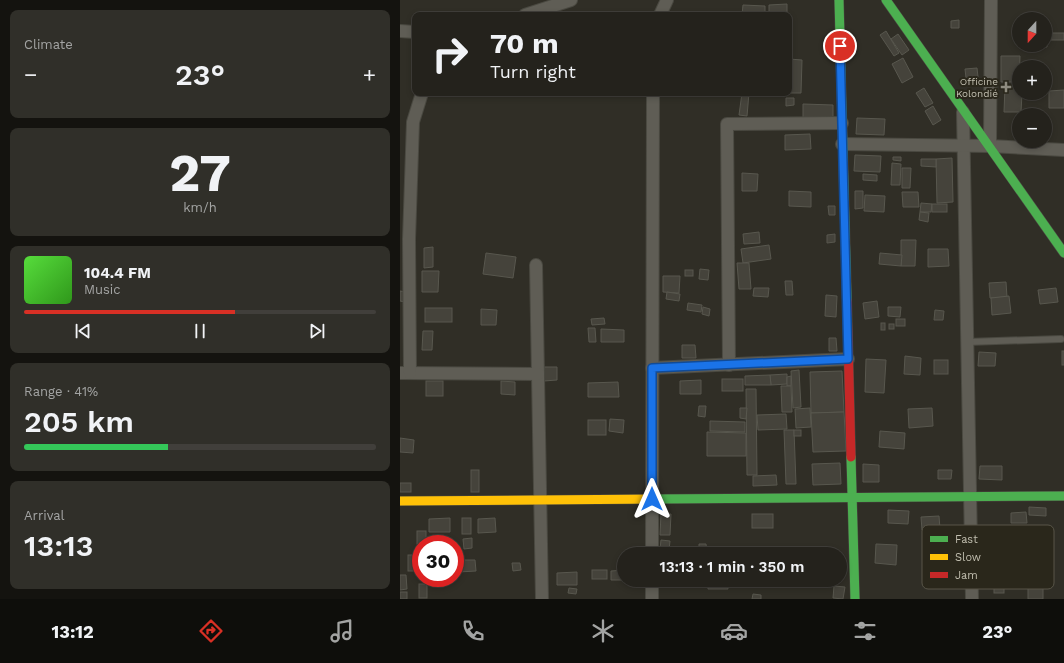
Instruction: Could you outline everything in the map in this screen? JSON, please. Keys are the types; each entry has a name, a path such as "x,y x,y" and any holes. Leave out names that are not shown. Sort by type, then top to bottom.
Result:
{"street":[{"path":"534,12 571,0"},
{"path":"661,12 667,0"},
{"path":"839,0 855,599"},
{"path":"886,0 1064,253"},
{"path":"990,146 991,0"},
{"path":"400,31 412,32"},
{"path":"421,96 413,122 405,373 538,374"},
{"path":"652,547 653,96"},
{"path":"963,108 971,525"},
{"path":"729,365 727,124 842,123"},
{"path":"842,144 990,146 1064,150"},
{"path":"536,265 542,599"},
{"path":"652,368 848,359"},
{"path":"400,501 1064,496"},
{"path":"652,587 652,599"},
{"path":"972,589 972,599"}],"lane":[{"path":"967,342 1061,339"}],"building":[{"path":"787,4 787,12 769,12 769,5"},
{"path":"743,5 765,6 765,12 742,12"},
{"path":"959,20 959,28 951,28 951,21"},
{"path":"886,31 899,53 894,56 880,35"},
{"path":"1052,33 1064,33 1064,40 1052,40"},
{"path":"898,34 909,50 902,55 891,39"},
{"path":"1001,56 1020,56 1020,60 1012,60 1012,82 1001,82"},
{"path":"903,58 913,77 902,83 892,64"},
{"path":"792,59 802,60 801,93 792,93"},
{"path":"977,68 978,77 966,78 965,69"},
{"path":"1005,86 1012,86 1012,100 1022,100 1021,108 1012,108 1012,112 1004,112"},
{"path":"924,88 933,103 925,107 916,93"},
{"path":"1064,90 1064,108 1049,108 1049,100 1052,100 1052,91"},
{"path":"742,96 749,96 747,116 739,115"},
{"path":"786,98 794,98 794,105 786,106"},
{"path":"803,104 833,105 833,119 803,119"},
{"path":"933,106 941,120 933,125 925,111"},
{"path":"857,118 885,119 884,135 856,134"},
{"path":"810,134 811,149 785,150 785,135"},
{"path":"855,155 881,156 880,172 854,171"},
{"path":"893,157 901,157 901,161 893,160"},
{"path":"952,158 953,202 937,203 936,159"},
{"path":"921,159 936,159 936,167 921,166"},
{"path":"892,163 901,164 900,185 891,185"},
{"path":"902,168 911,168 910,188 902,188"},
{"path":"742,173 758,174 757,191 742,191"},
{"path":"863,174 877,175 877,181 863,180"},
{"path":"789,191 811,192 811,207 789,206"},
{"path":"855,191 863,191 863,208 855,209"},
{"path":"902,192 918,192 919,207 903,207"},
{"path":"865,195 885,196 884,212 864,211"},
{"path":"921,203 932,204 931,212 920,212"},
{"path":"932,204 947,204 947,212 932,212"},
{"path":"828,206 835,206 835,215 829,215"},
{"path":"920,212 929,213 928,222 919,220"},
{"path":"759,232 760,243 744,244 743,234"},
{"path":"835,234 835,242 827,243 827,235"},
{"path":"901,240 916,240 915,266 901,266"},
{"path":"769,245 771,259 743,263 741,249"},
{"path":"433,247 433,267 424,268 424,248"},
{"path":"928,249 948,249 949,266 928,267"},
{"path":"486,253 516,257 513,278 483,274"},
{"path":"880,253 902,255 901,266 879,264"},
{"path":"737,263 749,263 751,289 739,289"},
{"path":"700,269 709,270 708,280 699,279"},
{"path":"685,270 693,270 693,276 685,276"},
{"path":"422,271 439,271 438,292 422,292"},
{"path":"663,276 680,276 679,293 663,292"},
{"path":"785,281 792,281 793,295 786,295"},
{"path":"1006,282 1007,297 990,298 989,283"},
{"path":"754,288 769,288 768,297 753,296"},
{"path":"1056,288 1058,302 1040,304 1038,290"},
{"path":"400,291 406,292 405,302 400,301"},
{"path":"667,292 680,294 679,301 666,299"},
{"path":"826,295 837,296 836,317 825,316"},
{"path":"1009,296 1011,313 992,315 991,298"},
{"path":"877,301 879,317 865,319 863,303"},
{"path":"688,303 702,305 701,312 687,310"},
{"path":"703,307 710,309 709,316 702,314"},
{"path":"888,307 901,307 900,317 888,316"},
{"path":"425,308 452,308 452,322 425,322"},
{"path":"481,309 497,310 496,325 481,325"},
{"path":"935,310 944,311 943,320 934,320"},
{"path":"604,318 605,324 592,325 591,319"},
{"path":"896,319 905,319 905,326 896,326"},
{"path":"881,323 885,323 885,330 881,330"},
{"path":"889,324 894,324 894,329 889,329"},
{"path":"588,328 595,328 596,342 589,342"},
{"path":"601,329 624,330 624,342 601,342"},
{"path":"423,331 433,331 432,350 422,350"},
{"path":"829,338 836,338 837,351 829,351"},
{"path":"682,345 695,345 696,358 682,358"},
{"path":"1062,351 1064,351 1064,365 1062,365"},
{"path":"979,352 996,353 995,366 978,366"},
{"path":"905,356 921,358 920,375 904,374"},
{"path":"866,359 886,360 884,393 865,392"},
{"path":"934,360 948,360 948,374 934,374"},
{"path":"544,367 557,367 557,380 544,381"},
{"path":"799,370 801,407 793,408 791,371"},
{"path":"842,371 844,412 811,413 810,372"},
{"path":"787,374 787,384 771,385 770,375"},
{"path":"770,375 771,385 745,385 745,376"},
{"path":"791,376 791,386 787,386 787,377"},
{"path":"722,379 743,379 743,391 722,391"},
{"path":"701,380 701,394 680,394 680,381"},
{"path":"426,381 443,381 443,396 426,396"},
{"path":"501,381 515,382 515,395 501,394"},
{"path":"618,382 619,397 588,397 588,383"},
{"path":"781,386 791,386 792,412 782,412"},
{"path":"746,389 756,389 757,475 747,475"},
{"path":"699,406 706,406 705,417 698,416"},
{"path":"740,408 747,408 746,419 740,418"},
{"path":"810,408 811,427 796,428 795,409"},
{"path":"932,408 933,426 909,428 908,409"},
{"path":"844,412 846,451 813,452 811,413"},
{"path":"786,414 787,429 758,430 757,415"},
{"path":"610,419 624,420 623,433 609,431"},
{"path":"588,420 606,420 606,435 588,435"},
{"path":"710,421 745,422 745,432 710,431"},
{"path":"784,430 794,430 796,484 786,484"},
{"path":"794,430 801,430 801,436 794,436"},
{"path":"880,431 905,433 904,449 879,447"},
{"path":"707,432 746,433 746,456 707,456"},
{"path":"400,438 414,440 413,453 400,452"},
{"path":"840,463 841,484 813,485 812,464"},
{"path":"863,464 879,465 879,482 863,482"},
{"path":"980,466 1002,466 1002,480 979,479"},
{"path":"471,470 479,470 479,492 471,492"},
{"path":"938,470 952,470 951,479 938,479"},
{"path":"776,475 777,485 753,486 753,476"},
{"path":"400,483 411,483 411,492 400,492"},
{"path":"1029,507 1046,508 1046,516 1029,515"},
{"path":"888,510 909,511 908,524 888,523"},
{"path":"1026,512 1027,523 1011,523 1011,513"},
{"path":"661,514 671,514 670,535 660,535"},
{"path":"752,514 773,514 773,528 752,528"},
{"path":"939,516 940,525 922,525 922,530 921,517"},
{"path":"450,518 450,532 429,532 429,519"},
{"path":"462,518 471,518 471,534 462,534"},
{"path":"495,518 496,532 478,533 478,519"},
{"path":"417,531 426,531 426,535 417,535"},
{"path":"472,538 472,548 464,549 464,539"},
{"path":"661,540 670,541 669,547 660,547"},
{"path":"699,544 706,544 706,547 699,547"},
{"path":"876,544 897,545 896,565 875,563"},
{"path":"408,555 412,555 412,571 408,571"},
{"path":"464,560 475,560 476,571 464,572"},
{"path":"512,563 520,563 521,570 513,571"},
{"path":"592,570 607,570 607,579 592,579"},
{"path":"611,571 617,571 617,580 611,580"},
{"path":"577,572 577,585 557,585 557,573"},
{"path":"400,575 406,575 407,589 400,590"},
{"path":"419,587 427,587 427,598 419,598"},
{"path":"708,587 728,587 728,589 708,589"},
{"path":"834,587 845,587 843,599 833,598"},
{"path":"569,588 577,589 576,594 568,593"},
{"path":"994,589 1004,589 1004,593 994,593"},
{"path":"1028,589 1043,589 1043,599 1028,599"},
{"path":"400,592 407,592 407,599 400,599"},
{"path":"753,594 761,595 761,599 752,599"}],"traffic: fast":[{"path":"839,0 847,300"},
{"path":"886,0 1064,253"},
{"path":"851,457 855,599"},
{"path":"657,499 1064,496"}],"traffic: slow":[{"path":"400,501 657,499"}],"traffic: jam":[{"path":"847,300 851,457"}],"place":[{"name":"Officine Kolondié","path":"1006,87"}],"route":[{"path":"652,499 652,368 848,359 840,46"}]}
